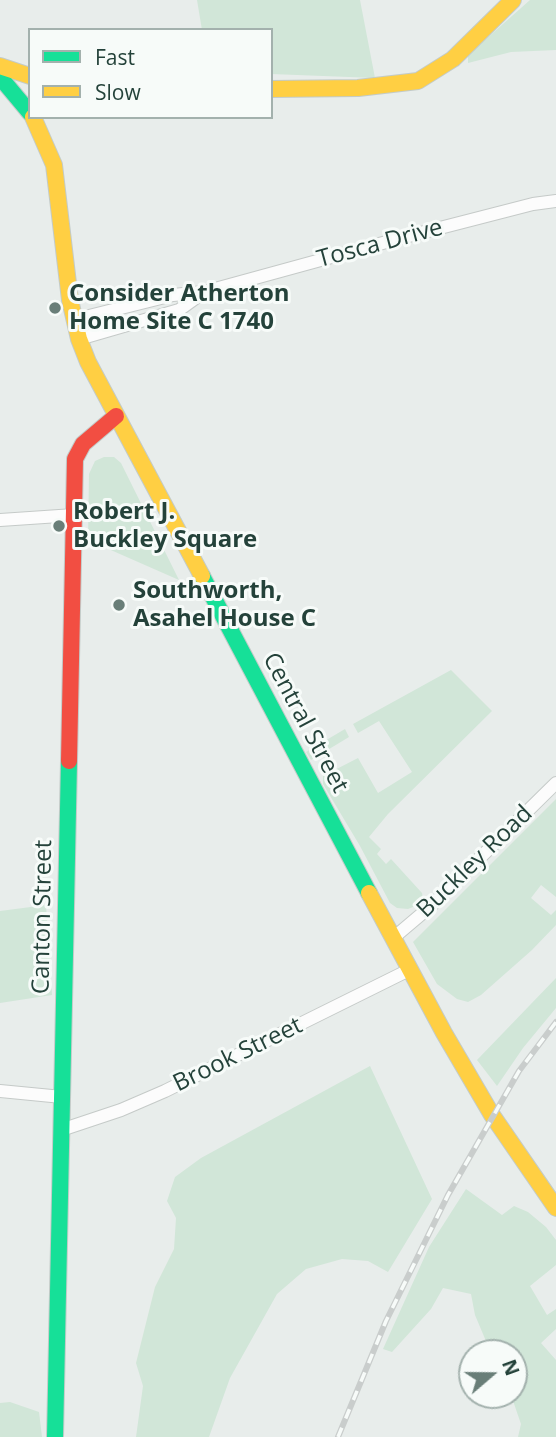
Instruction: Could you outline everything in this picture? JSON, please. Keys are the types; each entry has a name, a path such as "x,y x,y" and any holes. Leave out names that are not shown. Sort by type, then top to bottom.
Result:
{"main road":[{"path":"273,89 358,88 418,81 453,59 513,0"},
{"path":"0,66 28,75"},
{"name":"Central Street","path":"0,77 28,107"},
{"name":"Central Street","path":"34,119 54,165 74,320 79,339 116,416 265,692 392,939 492,1115 550,1189 556,1209"},
{"name":"Canton Street","path":"55,1437 77,453 116,416"}],"street":[{"name":"Tosca Drive","path":"74,320 173,295 204,292 401,238 533,204 556,201"},
{"name":"Tosca Drive","path":"79,339 179,310 204,292"},
{"path":"0,520 74,515"},
{"name":"Buckley Road","path":"392,939 431,906 556,783"},
{"name":"Brook Street","path":"61,1130 121,1110 165,1091 410,970"},
{"path":"0,1091 62,1097"}],"green space":[{"path":"197,0 360,0 375,78 273,74 273,28 202,28"},
{"path":"530,0 556,0 556,50 511,52 468,63 468,55"},
{"path":"114,457 121,463 179,580 88,540 89,474 95,461"},
{"path":"451,670 492,711 388,814 369,837 381,849 377,854 386,864 391,859 422,893 423,899 418,905 408,909 397,908 390,903 323,784 323,776 358,758 378,793 412,772 379,721 358,733 353,724"},
{"path":"345,729 349,737 311,760 306,752"},
{"path":"556,799 556,897 541,885 531,898 551,915 556,910 556,925 481,995 468,1002 457,999 437,984 413,942"},
{"path":"46,905 52,995 0,1003 0,911"},
{"path":"556,978 556,1008 523,1048 497,1086 477,1060"},
{"path":"370,1066 432,1199 388,1272 368,1261 342,1259 306,1269 277,1294 230,1378 209,1437 136,1437 143,1386 136,1363 155,1287 174,1249 176,1218 167,1201 175,1177 201,1158"},
{"path":"466,1189 502,1215 514,1206 528,1212 546,1227 556,1240 556,1265 530,1286 547,1315 556,1309 556,1329 541,1343 556,1360 556,1437 518,1437 521,1424 516,1409 528,1409 528,1339 485,1339 475,1315 471,1294 443,1288 431,1309 392,1352 383,1349 429,1247"},
{"path":"10,1402 39,1412 42,1437 0,1437 0,1403"}],"railway":[{"path":"338,1437 386,1321 448,1195 519,1071 556,1022"}],"traffic: fast":[{"path":"0,77 28,111"},
{"path":"202,576 369,893"},
{"path":"55,1437 69,761"}],"traffic: slow":[{"path":"273,89 358,88 418,81 453,59 513,0"},
{"path":"0,66 28,75"},
{"path":"34,119 54,165 70,300 79,339 88,362 202,576"},
{"path":"369,893 444,1033 492,1115 556,1208"}],"traffic: jam":[{"path":"69,761 75,459 83,444 116,416"}],"place":[{"name":"Consider Atherton Home Site C 1740","path":"55,308"},
{"name":"Robert J. Buckley Square","path":"59,526"},
{"name":"Southworth, Asahel House C","path":"119,605"}]}
